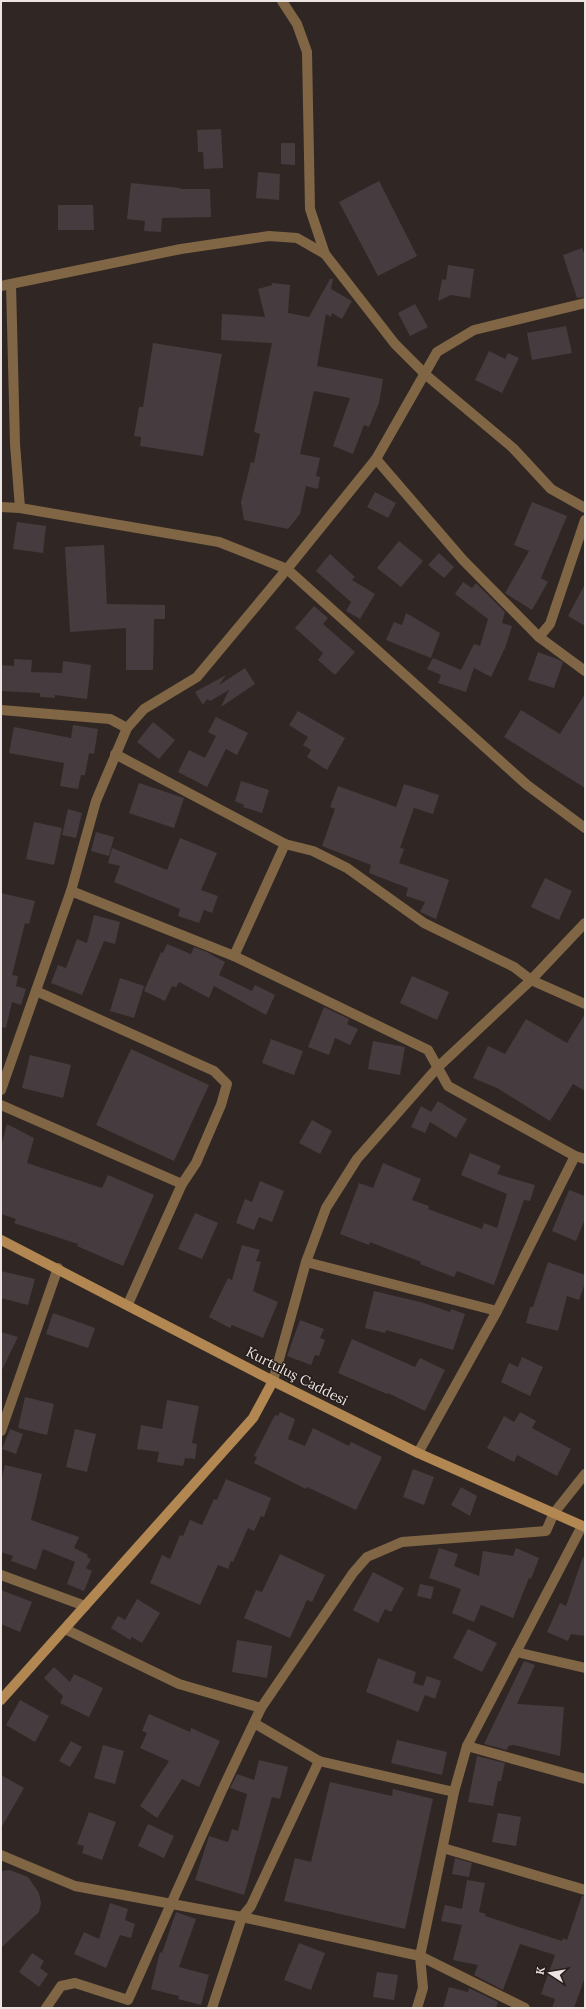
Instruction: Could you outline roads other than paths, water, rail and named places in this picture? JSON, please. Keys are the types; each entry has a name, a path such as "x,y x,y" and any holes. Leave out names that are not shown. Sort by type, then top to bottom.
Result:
{"main road":[{"name":"Kurtuluş Caddesi","path":"1,1240 128,1304 273,1381 418,1452 584,1527"},
{"path":"1,1700 253,1418 273,1381"}],"street":[{"path":"282,1 297,24 308,52 310,209 325,254 395,344 426,375 513,448 551,489 585,508"},
{"path":"1,286 181,249 269,236 297,238 325,254"},
{"path":"12,284 15,444 20,508"},
{"path":"1,1090 71,892 96,800 127,728 144,709 197,677 287,569 376,460 438,352 474,330 585,302"},
{"path":"376,460 463,560 539,637 585,671"},
{"path":"1,507 20,508 219,542 287,569 527,785 585,828"},
{"path":"539,637 550,624 585,520"},
{"path":"1,710 110,719 127,728"},
{"path":"115,754 285,844 313,851 347,868 424,923 514,967 531,980 585,1004"},
{"path":"234,956 285,844"},
{"path":"71,892 234,956 428,1050 448,1086 580,1158 418,1452"},
{"path":"273,1381 306,1262 326,1208 356,1159 438,1067 531,980 585,924"},
{"path":"36,991 214,1071 227,1084 221,1105 196,1163 182,1184 128,1304"},
{"path":"1,1105 182,1184"},
{"path":"306,1262 497,1311"},
{"path":"1,1431 58,1268"},
{"path":"46,2008 61,1986 75,1983 128,2000 223,1788 261,1708 353,1573 367,1557 402,1542 546,1531 554,1513 585,1474"},
{"path":"417,2008 423,1988 420,1956 454,1792 467,1746 584,1527"},
{"path":"1,1575 85,1606"},
{"path":"64,1629 179,1684 261,1708"},
{"path":"516,1652 585,1668"},
{"path":"254,1723 319,1761 454,1792"},
{"path":"467,1746 585,1779"},
{"path":"212,2008 242,1917 251,1906 319,1761"},
{"path":"443,1848 585,1890"},
{"path":"1,1855 75,1886 242,1917 420,1956 524,2008"}]}
